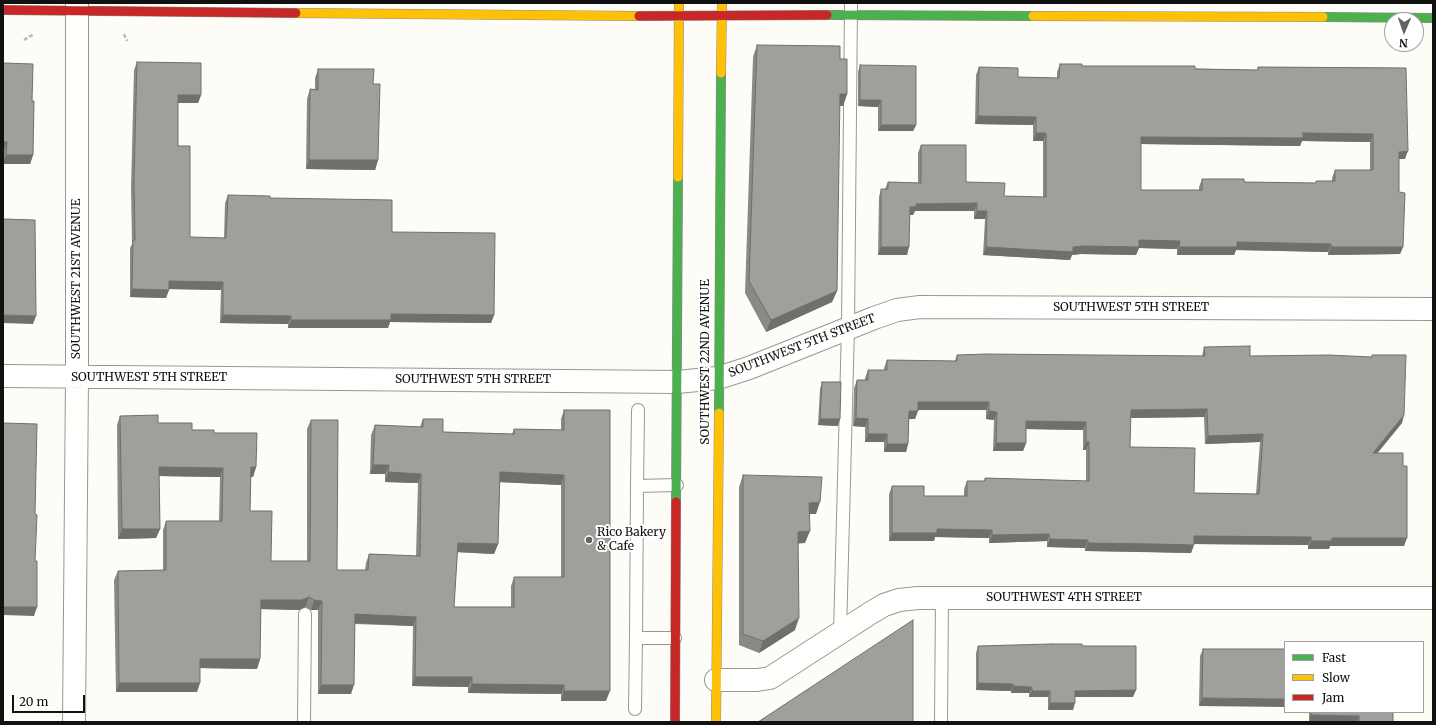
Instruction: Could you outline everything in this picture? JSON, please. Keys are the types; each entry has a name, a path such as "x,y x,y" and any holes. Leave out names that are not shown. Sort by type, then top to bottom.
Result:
{"main road":[{"path":"675,722 679,3"},
{"name":"SOUTHWEST 22ND AVENUE","path":"716,722 722,3"},
{"path":"3,10 77,7 722,16 851,9 1433,18"}],"street":[{"name":"SOUTHWEST 21ST AVENUE","path":"74,722 77,378 77,7"},
{"name":"SOUTHWEST 5TH STREET","path":"3,376 77,378 678,382 718,378 749,368 897,310 920,307 1433,309"},
{"name":"SOUTHWEST 4TH STREET","path":"716,680 757,680 770,678 884,605 905,599 1433,598"}],"lane":[{"path":"840,632 848,328 851,9"},
{"path":"635,708 638,410"},
{"path":"637,486 677,485"},
{"path":"941,722 942,598"},
{"path":"304,722 305,614"},
{"path":"636,638 676,638"}],"path":[{"path":"24,40 36,33"},
{"path":"124,34 127,41"}],"building":[{"path":"757,45 840,46 840,59 847,59 847,94 840,94 837,291 771,320 749,281"},
{"path":"137,62 201,63 201,95 178,95 178,146 190,146 190,237 226,238 228,195 270,196 270,198 392,200 392,232 495,233 494,315 391,314 391,320 291,320 291,316 223,315 223,282 169,281 169,290 132,289 133,240 135,240 134,179"},
{"path":"3,63 33,64 33,155 6,155 7,142 3,142"},
{"path":"1060,64 1082,64 1082,66 1195,66 1195,69 1258,70 1258,67 1406,68 1408,151 1399,152 1399,192 1405,193 1403,247 1331,247 1331,244 1237,242 1237,247 1179,247 1180,241 1139,240 1139,247 1084,246 1073,247 1073,252 986,247 987,211 977,211 977,203 916,204 916,207 910,207 909,247 881,247 881,189 888,189 888,182 921,183 921,145 966,145 966,182 1005,183 1004,196 1046,197 1046,133 1036,133 1036,117 978,116 979,67 1018,68 1018,77 1059,78","holes":["1303,133 1373,134 1373,170 1335,170 1335,181 1316,181 1316,183 1244,182 1244,179 1202,179 1202,190 1141,190 1141,137 1303,138"]},
{"path":"860,65 916,66 916,125 881,125 881,100 860,100"},
{"path":"318,69 374,69 373,84 380,84 378,160 309,160 310,89 318,90"},
{"path":"3,219 35,220 36,316 3,315"},
{"path":"1250,346 1250,356 1329,355 1372,357 1372,355 1406,355 1404,415 1373,453 1403,453 1403,466 1407,466 1407,538 1332,538 1332,541 1311,541 1311,537 1194,536 1194,545 1088,543 1088,540 1050,539 1049,534 992,535 992,530 937,529 937,533 892,533 892,486 924,486 924,496 967,496 967,481 985,481 985,478 1089,481 1089,442 1086,442 1086,422 1026,421 1026,443 996,443 997,412 989,411 989,402 918,402 918,411 909,411 908,444 887,444 887,434 868,434 868,419 856,418 857,380 868,380 868,370 887,370 887,360 957,361 957,355 1205,356 1204,347","holes":["1207,409 1208,436 1263,434 1259,494 1194,493 1195,448 1130,447 1131,410"]},
{"path":"822,382 841,382 840,419 820,419"},
{"path":"564,410 610,410 610,691 564,691 564,685 472,684 472,677 415,677 416,617 355,614 354,685 321,685 322,601 314,600 309,597 302,600 261,600 260,659 200,659 200,683 119,683 118,571 166,570 166,521 222,521 223,468 159,467 160,529 122,529 120,416 158,415 158,423 192,423 192,430 214,430 214,433 257,433 256,467 251,467 250,511 272,511 271,561 310,561 311,420 338,420 337,570 368,570 369,554 420,556 421,474 388,472 389,465 373,465 375,425 423,427 423,419 443,419 443,432 514,434 514,429 564,430","holes":["500,472 564,475 564,577 514,577 514,607 454,607 458,543 498,544"]},
{"path":"3,423 37,424 35,514 37,515 35,561 37,561 37,607 3,607"},
{"path":"743,475 822,477 820,502 809,503 810,531 798,532 799,618 763,641 743,634"},
{"path":"913,620 913,722 758,722"},
{"path":"1082,644 1082,646 1136,646 1136,690 1075,691 1075,703 1050,703 1050,691 1032,691 1032,687 1013,686 1013,684 978,683 978,646"},
{"path":"1203,649 1284,649 1284,699 1202,698"},
{"path":"1312,713 1393,713 1393,722 1359,722 1359,716 1311,715"}],"traffic: fast":[{"path":"827,15 1033,16"},
{"path":"1323,17 1433,18"},
{"path":"719,413 721,73"},
{"path":"676,502 678,177"}],"traffic: slow":[{"path":"678,177 679,3"},
{"path":"721,73 722,3"},
{"path":"296,13 639,16"},
{"path":"1033,16 1323,17"},
{"path":"716,722 719,413"}],"traffic: jam":[{"path":"3,10 296,13"},
{"path":"639,16 827,15"},
{"path":"675,722 676,502"}],"place":[{"name":"Rico Bakery & Cafe","path":"589,540"}]}
